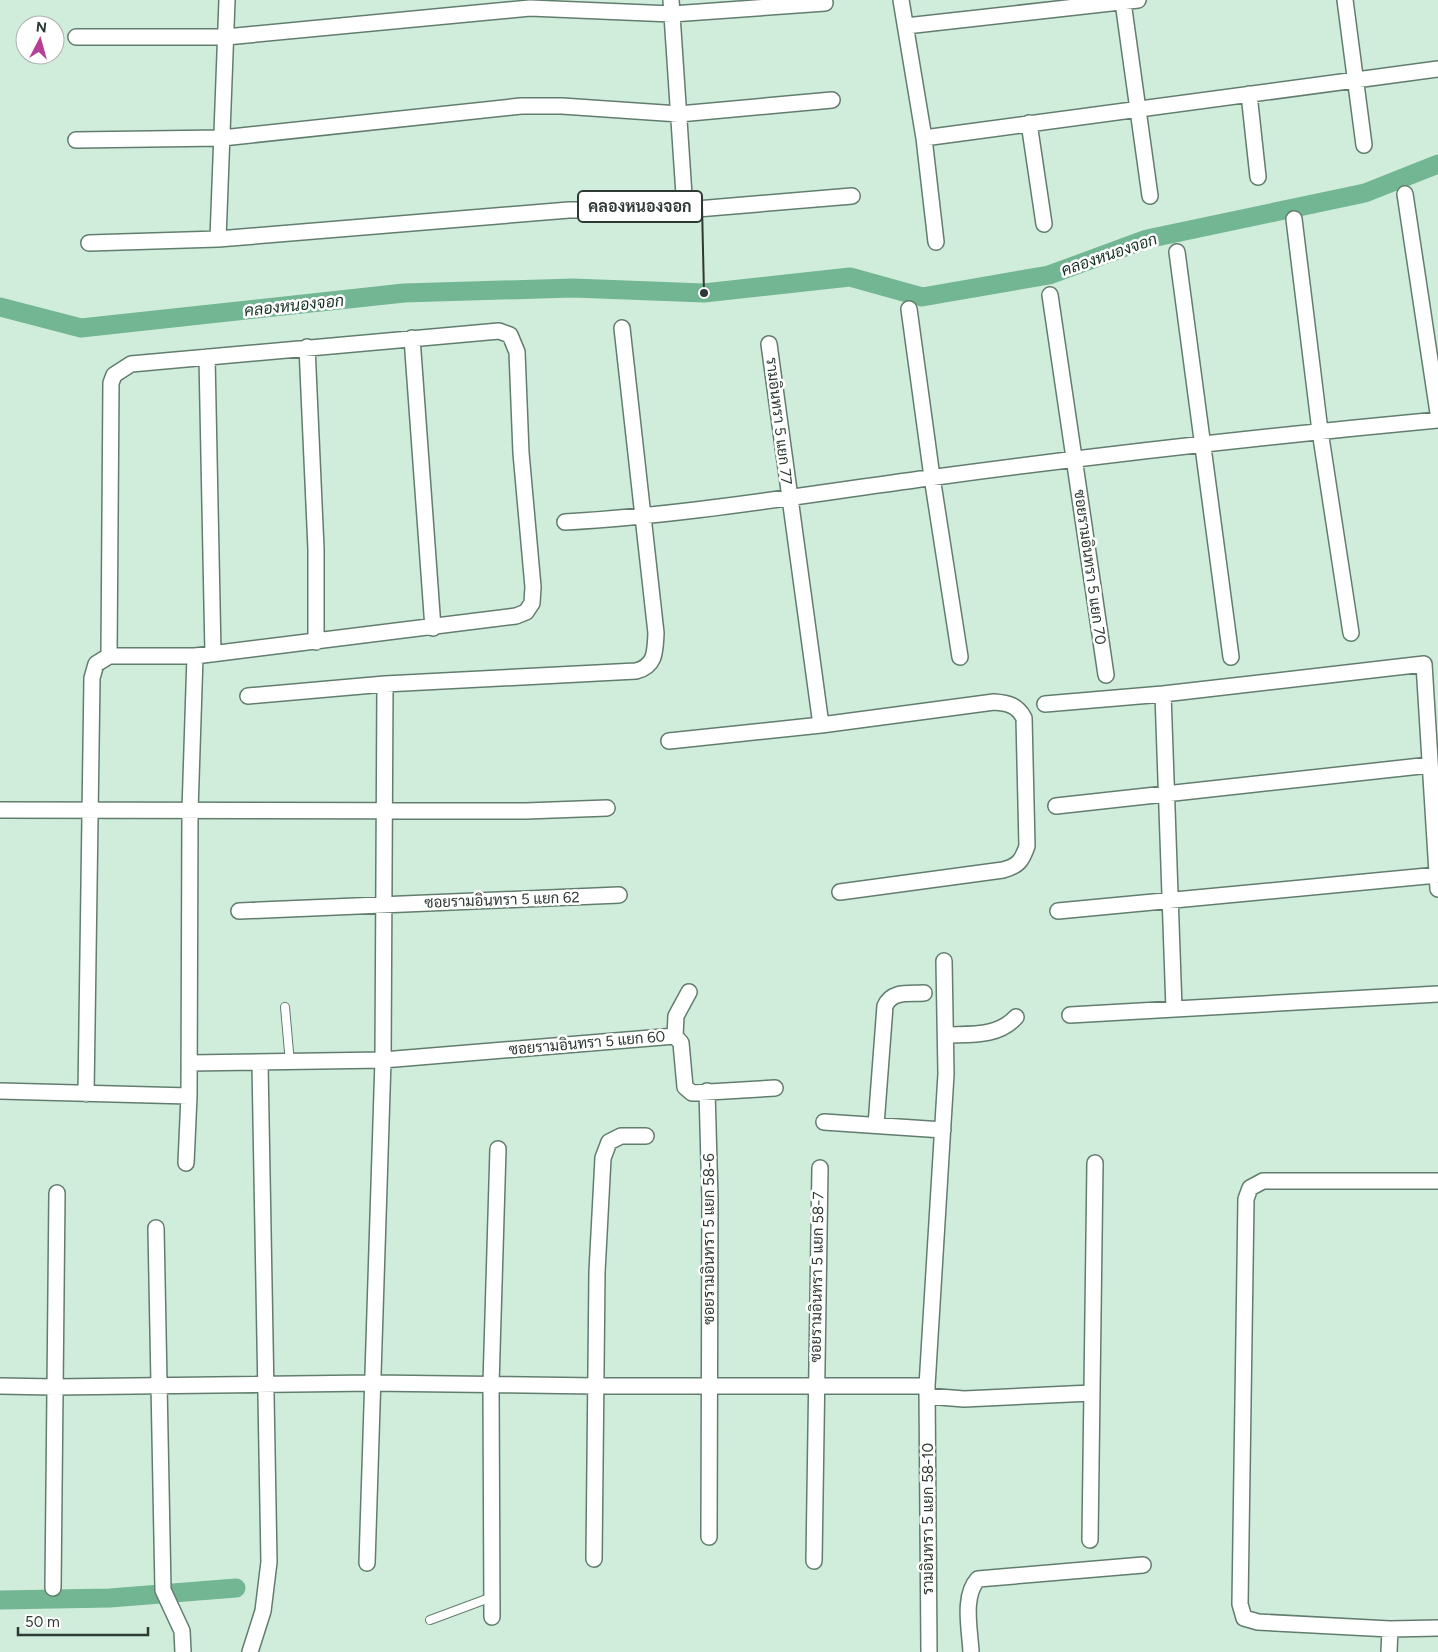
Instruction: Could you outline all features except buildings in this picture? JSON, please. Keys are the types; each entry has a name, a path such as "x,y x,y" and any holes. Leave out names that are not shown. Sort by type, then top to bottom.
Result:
{"street":[{"path":"218,239 228,0"},
{"path":"901,0 924,138 936,242"},
{"path":"1345,0 1364,145"},
{"path":"906,26 1131,1 1138,108 1150,196"},
{"path":"76,38 226,37 530,8 825,3"},
{"path":"671,7 685,210"},
{"path":"924,138 1438,69"},
{"path":"1248,94 1258,177"},
{"path":"76,140 222,138 521,106 562,106 678,114 832,100"},
{"path":"1029,124 1044,224"},
{"path":"1405,194 1438,413"},
{"path":"89,244 218,239 543,211 685,210 852,196"},
{"path":"1294,219 1320,431 1350,633"},
{"path":"1177,252 1231,657"},
{"name":"ซอยรามอินทรา 5 แยก 70","path":"1050,295 1106,675"},
{"path":"909,309 932,478 960,657"},
{"path":"248,696 385,684 636,671 646,668 652,662 655,652 656,632 622,328"},
{"path":"86,1094 88,811 92,678 96,664 109,656 195,656 433,628 516,616 526,612 532,603 533,587 521,453 517,352 510,335 499,331 131,364 114,375 111,383 112,514 109,656"},
{"path":"412,338 433,628"},
{"name":"รามอินทรา 5 แยก 77","path":"769,344 788,497 821,725"},
{"path":"307,347 316,549 316,642"},
{"path":"207,357 213,654"},
{"path":"565,522 642,518 788,497 1202,444 1438,420"},
{"path":"186,1163 190,1063 190,811 195,656"},
{"path":"1045,704 1163,694 1424,664 1432,699 1430,765 1435,802 1438,880 1058,911"},
{"path":"368,1563 383,1060 385,684"},
{"path":"1163,694 1174,1009"},
{"path":"669,741 821,725 994,702 1012,705 1019,709 1024,718 1027,846 1023,858 1016,866 1003,870 840,892"},
{"path":"1056,806 1167,796 1430,765"},
{"path":"0,810 552,811 607,808"},
{"name":"ซอยรามอินทรา 5 แยก 62","path":"239,911 619,895"},
{"name":"รามอินทรา 5 แยก 58-10","path":"929,1652 927,1391 943,1130 946,1035 944,961"},
{"path":"675,1036 676,1016 689,992"},
{"path":"876,1125 885,1006 888,999 896,994 924,994"},
{"path":"1070,1015 1438,994"},
{"path":"946,1035 999,1031 1008,1026 1016,1017"},
{"name":"ซอยรามอินทรา 5 แยก 60","path":"190,1063 260,1064 383,1060 675,1036 681,1043 685,1087 692,1093 775,1088"},
{"path":"250,1652 263,1611 269,1562 264,1383 260,1064"},
{"path":"0,1092 189,1096"},
{"name":"ซอยรามอินทรา 5 แยก 58-6","path":"707,1092 710,1199 709,1536"},
{"path":"824,1122 943,1130"},
{"path":"594,1559 597,1272 603,1158 609,1142 621,1136 646,1136"},
{"path":"492,1617 491,1384 498,1149"},
{"path":"1090,1540 1095,1163"},
{"name":"ซอยรามอินทรา 5 แยก 58-7","path":"814,1561 815,1386 820,1168"},
{"path":"1438,1181 1263,1181 1250,1188 1246,1199 1240,1604 1244,1618 1258,1622 1390,1629 1438,1628"},
{"path":"52,1588 57,1193"},
{"path":"156,1228 163,1590 182,1632 183,1652"},
{"path":"0,1386 372,1383 815,1386 927,1391 964,1400 1091,1392"},
{"path":"971,1652 969,1600 972,1586 978,1579 1143,1565"},
{"path":"1389,1652 1390,1629"}],"lane":[{"path":"285,1008 290,1063"},
{"path":"430,1620 492,1597"}],"waterway":[{"name":"คลองหนองจอก","path":"0,307 81,328 404,293 573,288 704,293 850,277 922,297 1049,275 1147,239 1365,193 1438,164"},
{"path":"0,1600 110,1598 236,1588"}],"place":[{"name":"คลองหนองจอก","path":"704,293"}]}
